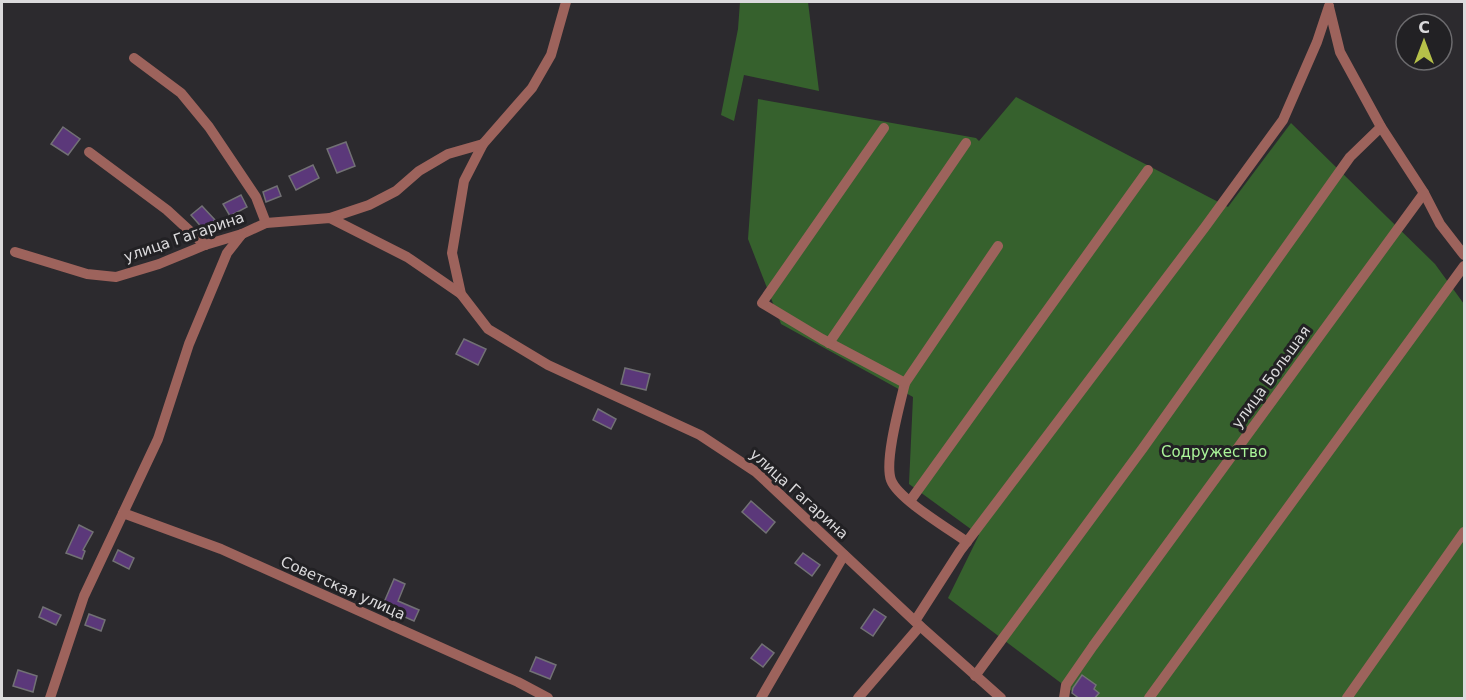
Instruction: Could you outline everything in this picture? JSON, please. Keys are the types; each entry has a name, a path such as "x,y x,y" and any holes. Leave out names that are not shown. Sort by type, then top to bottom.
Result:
{"street":[{"name":"улица Гагарина","path":"461,294 452,253 464,181 483,144 532,88 551,55 566,2"},
{"path":"1328,4 1340,52 1381,128 1424,193 1440,224 1464,255"},
{"path":"858,699 918,624 967,542 1283,120 1317,42 1328,4"},
{"path":"134,58 181,93 209,128 256,196 266,223"},
{"path":"884,128 762,303 829,343 905,383"},
{"path":"975,676 1136,458 1350,157 1381,128"},
{"path":"829,343 966,143"},
{"name":"улица Гагарина","path":"15,252 87,274 116,277 159,264 266,223 330,218 369,205 396,191 419,171 448,154 483,144"},
{"path":"88,152 167,210 205,245"},
{"path":"910,501 1148,170"},
{"name":"улица Большая","path":"1065,699 1066,685 1093,646 1424,193"},
{"name":"улица Гагарина","path":"330,218 407,257 461,294 488,329 548,365 700,435 756,472 1001,699"},
{"path":"50,699 84,596 158,439 189,344 227,253 242,234"},
{"path":"967,542 899,493 890,479 889,459 905,383 998,246"},
{"path":"1149,699 1464,266"},
{"name":"Советская улица","path":"123,513 220,549 518,682 548,699"},
{"path":"1347,699 1464,532"},
{"path":"761,699 844,555"}],"green space":[{"path":"740,2 808,2 819,91 744,75 734,121 721,115 738,29"},
{"name":"Содружество","path":"1016,97 1228,207 1291,123 1435,264 1464,304 1464,698 1081,698 948,598 979,535 909,484 913,397 781,324 748,239 758,99 976,138 979,141"}],"building":[{"path":"63,127 80,139 68,155 51,144"},
{"path":"346,142 355,166 337,173 327,149"},
{"path":"313,165 319,178 296,190 289,176"},
{"path":"277,186 281,196 266,202 263,192"},
{"path":"241,195 247,207 230,216 223,204"},
{"path":"202,206 215,220 204,230 191,215"},
{"path":"464,339 486,349 478,365 456,354"},
{"path":"625,368 650,374 646,390 621,384"},
{"path":"598,409 616,419 611,429 593,420"},
{"path":"751,501 775,522 766,533 742,512"},
{"path":"79,525 93,532 83,550 85,551 82,559 66,553"},
{"path":"118,550 134,558 129,569 113,561"},
{"path":"803,553 820,565 812,576 795,563"},
{"path":"394,579 405,584 398,601 419,610 414,621 382,607"},
{"path":"43,607 61,615 56,625 39,617"},
{"path":"874,609 886,617 873,636 861,628"},
{"path":"89,614 105,620 101,631 85,625"},
{"path":"762,644 774,653 763,667 751,658"},
{"path":"536,657 556,665 550,679 530,671"},
{"path":"18,670 37,676 33,692 13,686"},
{"path":"1082,675 1096,685 1094,689 1099,693 1094,699 1080,699 1072,693"}]}
